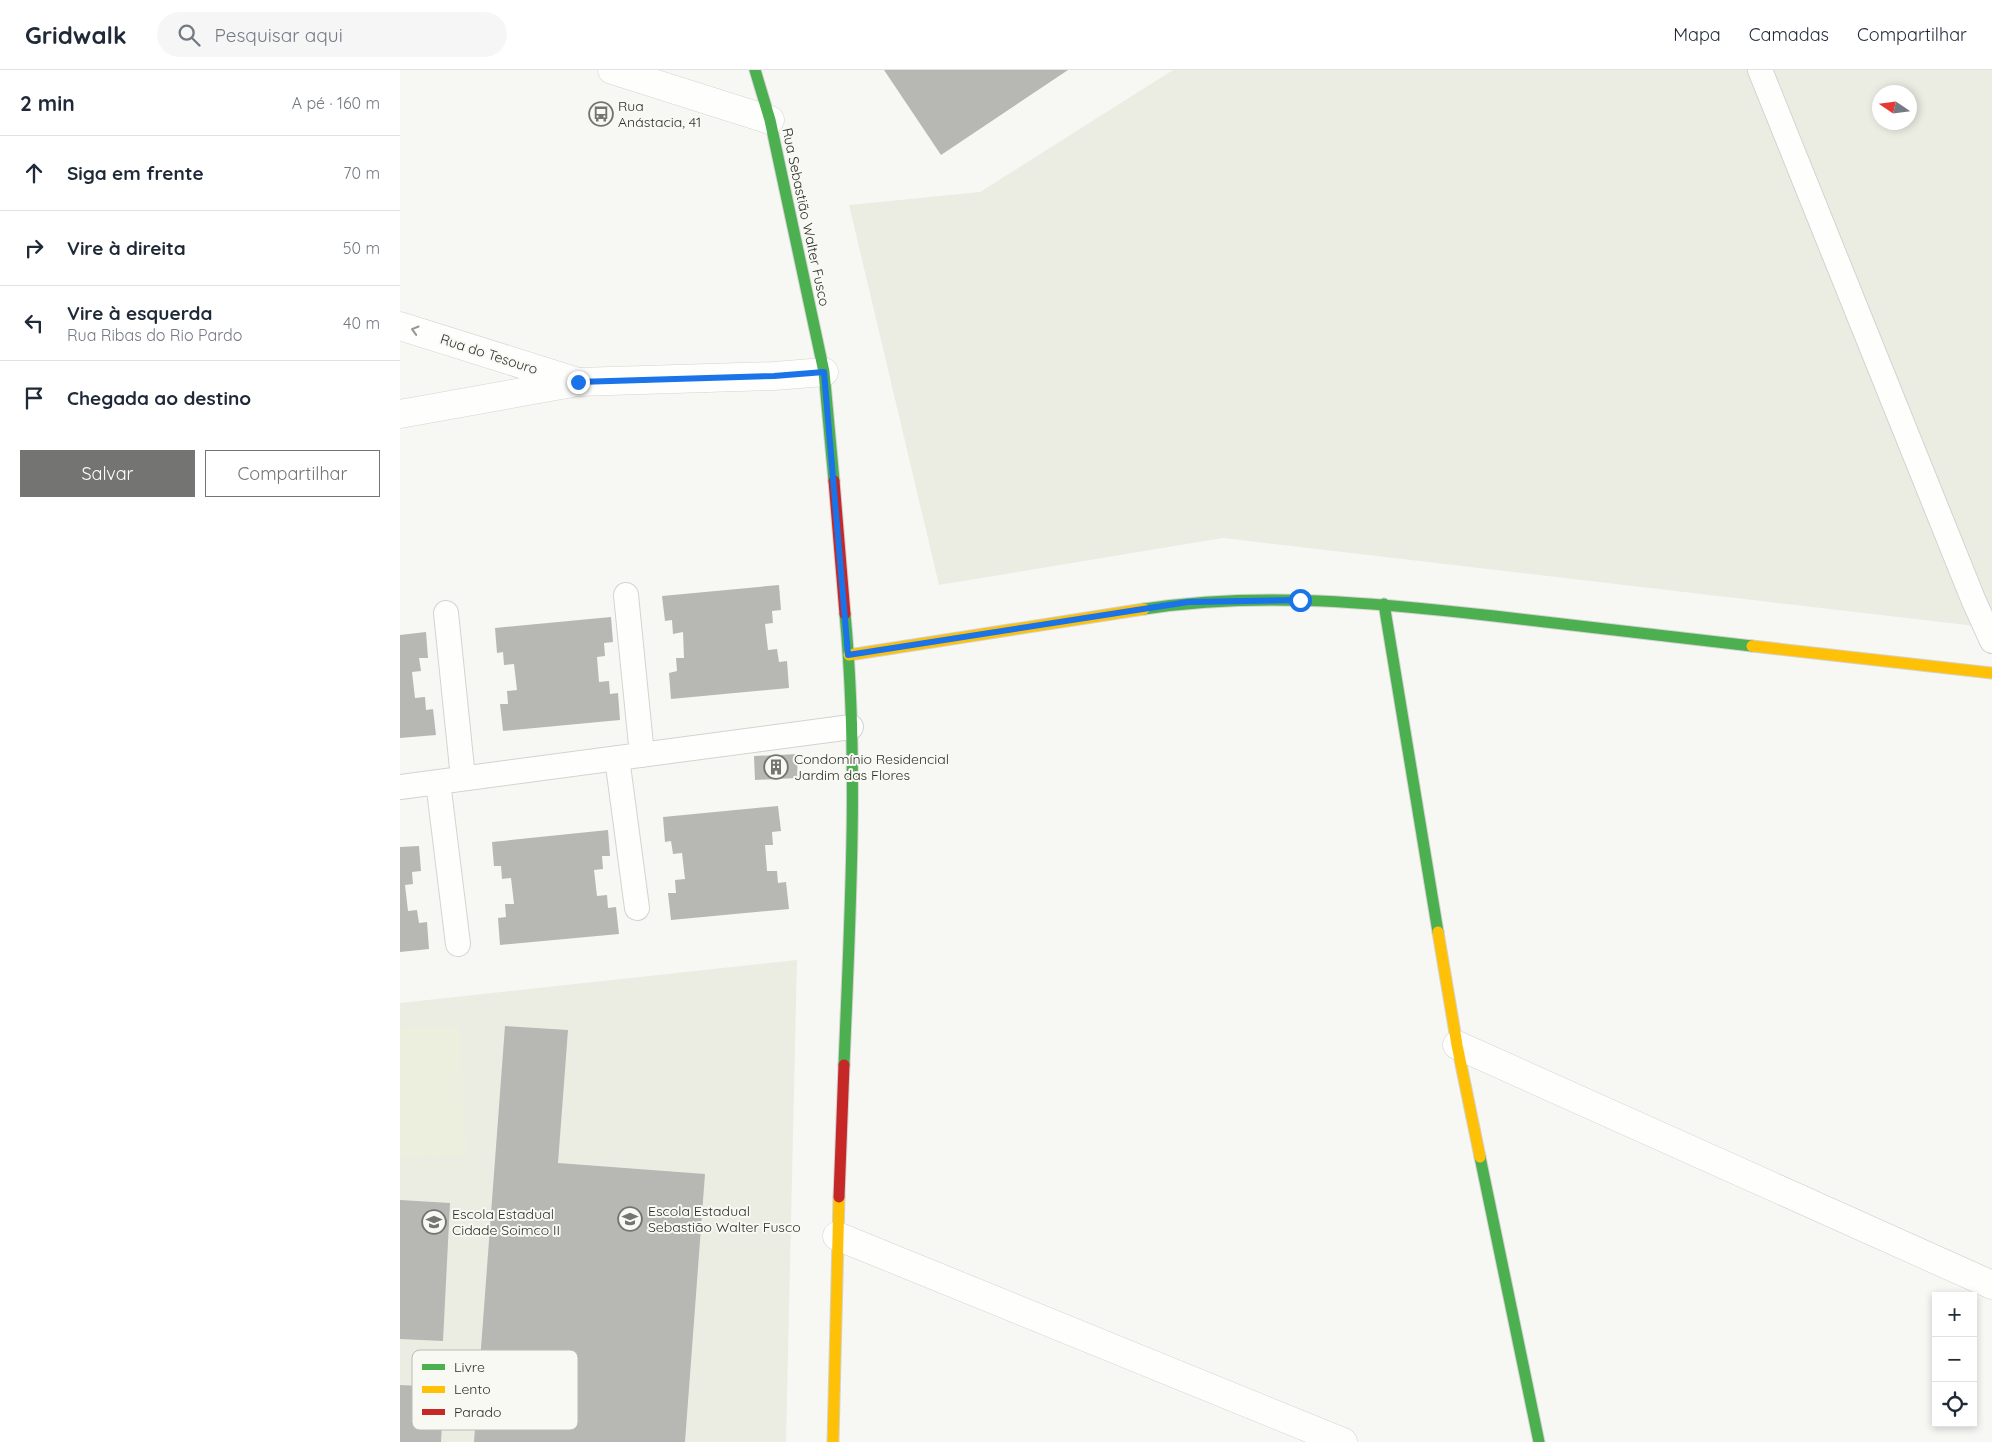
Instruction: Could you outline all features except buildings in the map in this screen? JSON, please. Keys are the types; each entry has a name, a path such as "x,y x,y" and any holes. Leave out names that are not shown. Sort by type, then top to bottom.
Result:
{"street":[{"path":"612,70 770,120"},
{"name":"Rua Sebastião Walter Fusco","path":"755,70 770,120 824,372 848,655 851,727 850,912 837,1236 833,1442"},
{"name":"Rua do Tesouro","path":"400,326 578,382"},
{"path":"400,414 578,382 774,376 824,372"},
{"path":"848,655 1188,602 1300,600 1384,604 1992,673"},
{"path":"1384,604 1457,1045 1539,1442"},
{"path":"1457,1045 1992,1285"},
{"path":"837,1236 1343,1442"}],"lane":[{"path":"1760,70 1973,600 1992,641"},
{"path":"626,595 642,755"},
{"path":"446,612 463,778"},
{"path":"400,787 851,727"},
{"path":"617,758 637,908"},
{"path":"438,782 458,944"}],"shaded area":[{"path":"1173,70 1992,70 1992,628 1223,538 939,585 849,205 980,192"},
{"name":"Escola Estadual Sebastião Walter Fusco","path":"797,960 786,1442 400,1442 400,1003"}],"green space":[{"path":"460,1026 466,1155 400,1158 400,1028"}],"traffic: fast":[{"path":"755,70 770,120 824,372 834,481"},
{"path":"1144,609 1231,601 1275,600 1362,603 1494,616 1752,646"},
{"path":"1384,604 1438,932"},
{"path":"844,1065 852,840 852,727 845,614"},
{"path":"1480,1157 1539,1442"}],"traffic: slow":[{"path":"849,655 1144,609"},
{"path":"1752,646 1992,673"},
{"path":"1438,932 1457,1045 1480,1157"},
{"path":"833,1442 839,1197"}],"traffic: jam":[{"path":"834,481 845,614"},
{"path":"839,1197 844,1065"}],"place":[{"name":"Rua Anástacia, 41","path":"601,114"},
{"name":"Condomínio Residencial Jardim das Flores","path":"776,767"},
{"name":"Escola Estadual Sebastião Walter Fusco","path":"630,1219"},
{"name":"Escola Estadual Cidade Soimco II","path":"434,1222"}],"route":[{"path":"578,382 774,376 824,372 848,655 1188,602 1300,600"}]}
